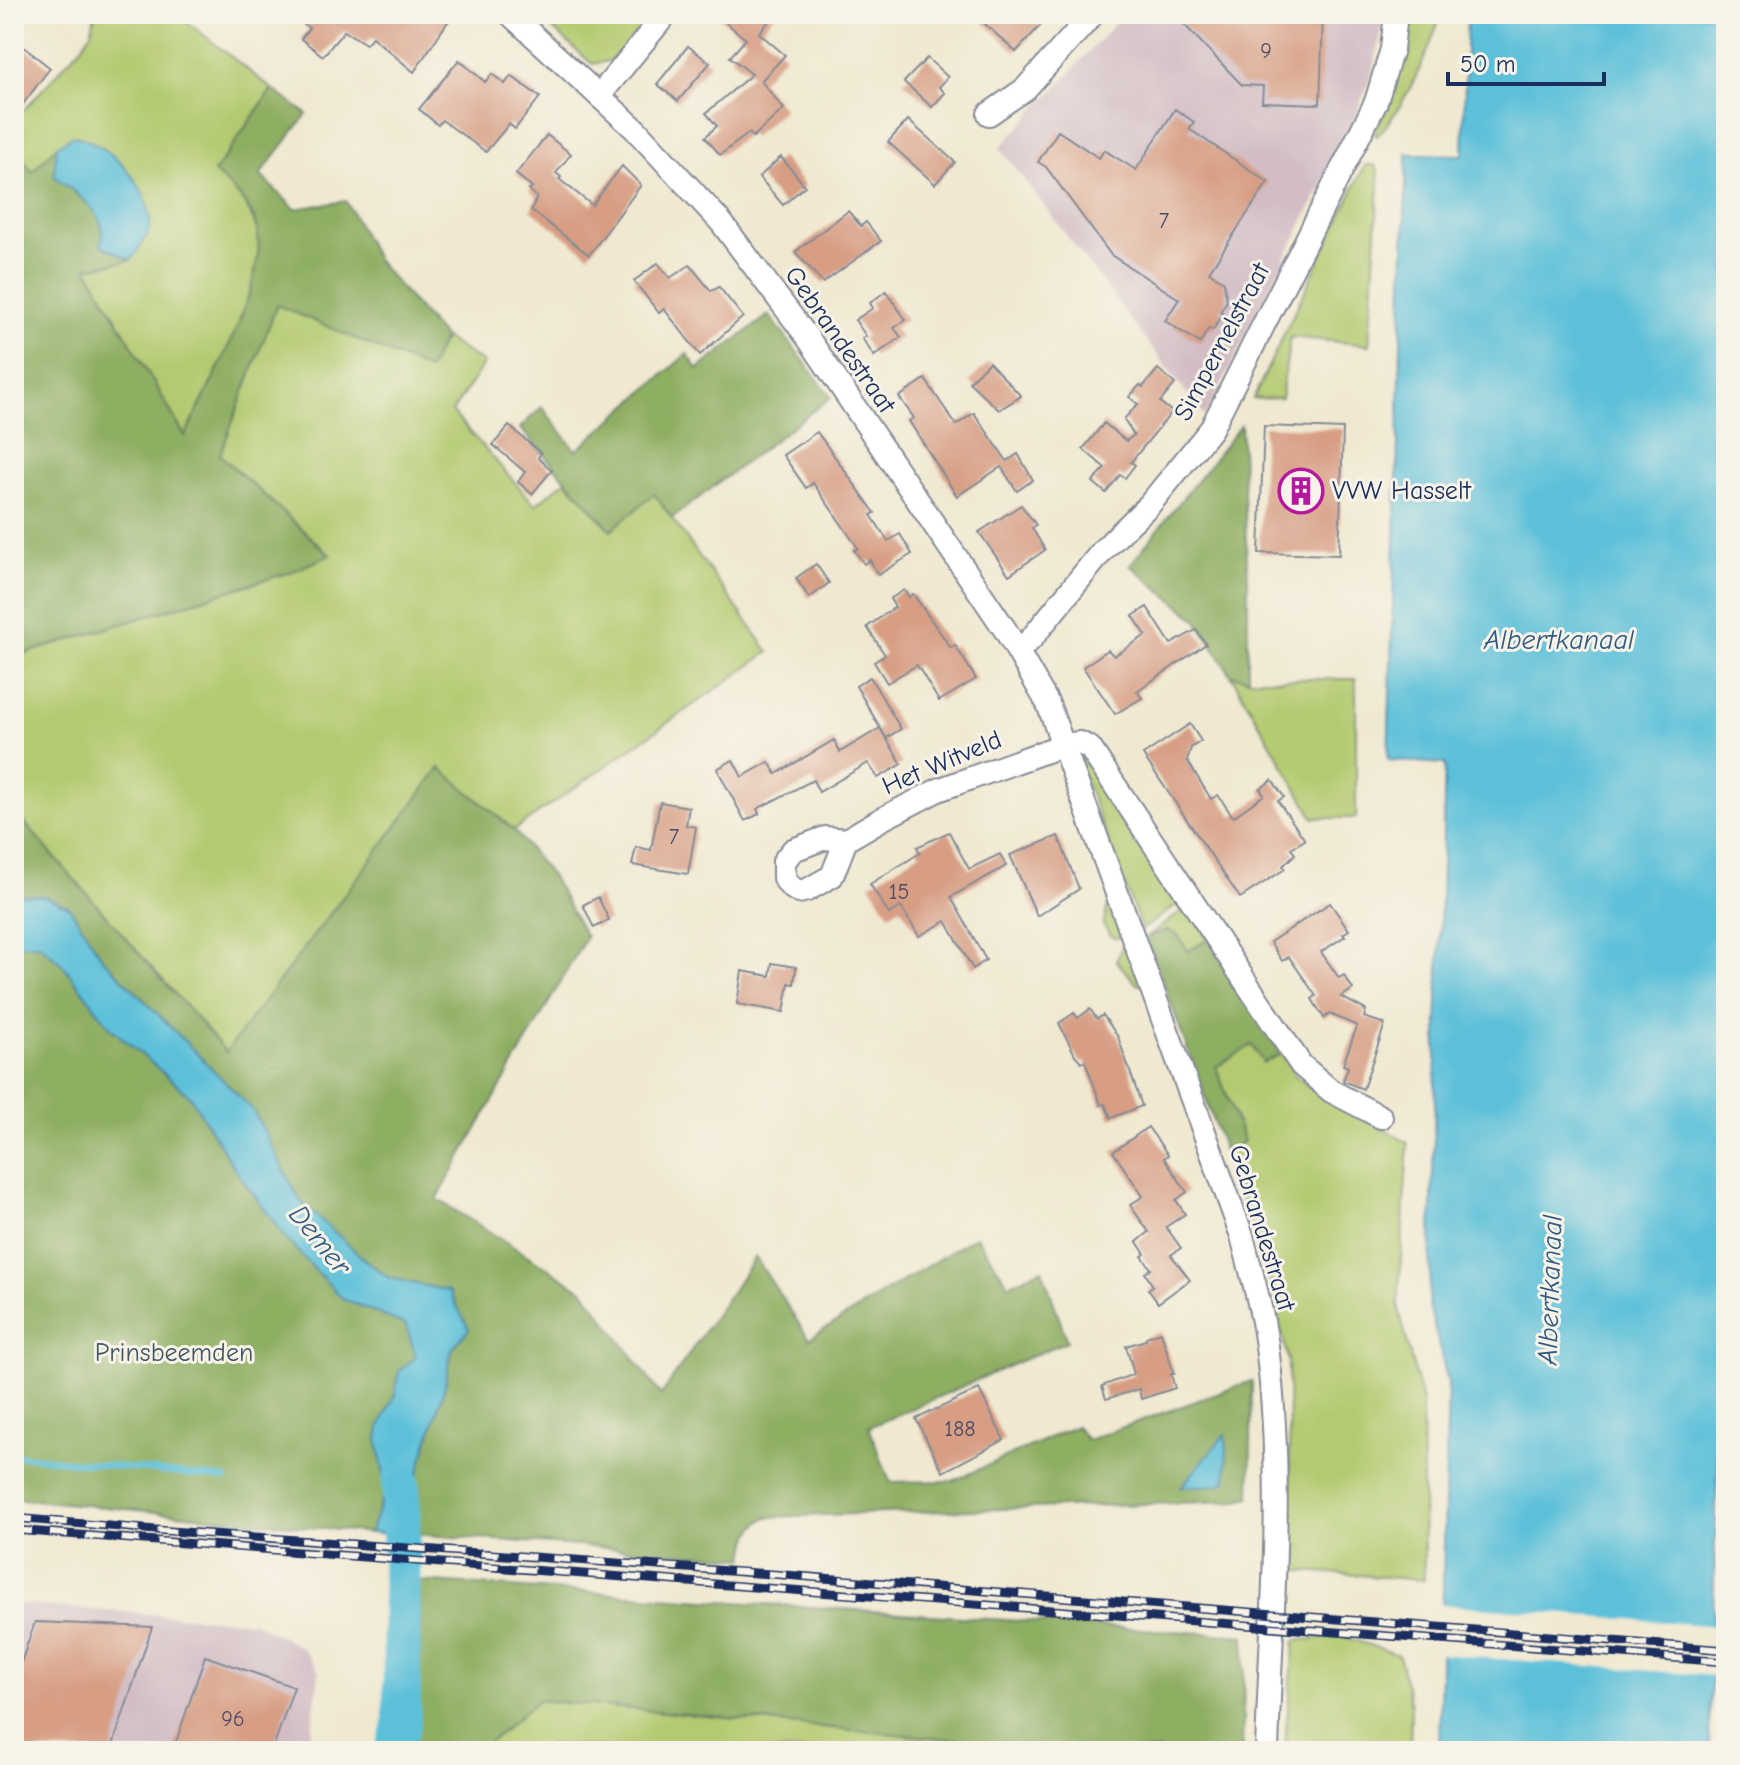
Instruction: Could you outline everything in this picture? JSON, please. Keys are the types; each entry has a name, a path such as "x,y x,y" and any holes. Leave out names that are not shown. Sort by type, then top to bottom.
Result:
{"street":[{"name":"Gebrandestraat","path":"510,14 635,129 721,222 808,338 1019,650 1048,704 1237,1222 1258,1298 1268,1354 1275,1439 1276,1541 1267,1751"},
{"path":"599,96 666,14"},
{"path":"989,114 1025,89 1093,14"},
{"name":"Simpernelstraat","path":"1019,650 1104,549 1150,504 1211,429 1376,102 1392,49 1396,14"},
{"path":"1063,745 1080,743 1090,748 1301,1065 1331,1091 1381,1117"},
{"name":"Het Witveld","path":"846,840 938,790 1063,745"}],"shaded area":[{"path":"1124,14 1385,14 1373,70 1353,123 1205,417 1000,148"},
{"path":"14,1604 254,1622 302,1648 319,1672 309,1751 14,1751"}],"green space":[{"path":"95,14 177,14 272,89 214,172 235,191 250,212 257,230 259,250 246,304 185,437 87,268 123,165 95,144 75,138 56,148 32,172 14,147 14,121 82,46 91,33"},
{"path":"536,14 654,14 614,60 592,64"},
{"path":"1410,14 1441,14 1415,78 1377,136 1374,133 1402,60"},
{"path":"272,89 307,114 260,175 295,209 346,201 377,261 444,338 429,370 277,305 220,455 330,555 293,571 14,657 14,147 32,172 57,146 74,192 96,210 104,234 131,260 87,268 185,436 233,337 258,258 258,236 253,217 236,193 214,173"},
{"path":"1365,165 1374,165 1378,170 1379,184 1369,345 1290,337 1281,398 1253,399"},
{"path":"277,304 428,370 444,338 484,363 452,412 535,505 566,480 611,530 654,494 769,652 514,830 440,768 226,1053 14,811 14,657 293,571 330,555 220,455"},
{"path":"769,315 831,397 672,518 654,494 611,530 520,428 542,407 576,451 687,354 698,369"},
{"path":"1241,425 1248,583 1248,679 1231,675 1196,619 1130,565"},
{"path":"1231,675 1248,679 1356,679 1356,818 1314,818"},
{"path":"1083,756 1183,900 1142,930 1079,765"},
{"path":"440,768 514,830 552,877 586,937 437,1199 584,1291 661,1395 755,1257 809,1339 976,1236 1009,1285 1042,1269 1067,1341 869,1427 890,1482 953,1481 1076,1426 1087,1440 1252,1381 1250,1497 1234,1501 767,1517 751,1534 745,1558 414,1534 414,1487 445,1385 452,1349 469,1329 449,1291 389,1278 300,1201 253,1110 103,959 69,907 44,896 14,895 14,811 226,1052"},
{"path":"1109,901 1124,938 1112,937 1103,925"},
{"path":"1188,907 1209,939 1188,951 1168,931 1147,937"},
{"path":"1167,930 1178,935 1188,951 1209,939 1281,1054 1263,1063 1252,1045 1216,1067 1244,1142 1224,1150 1147,937"},
{"name":"Prinsbeemden","path":"38,943 63,965 111,1028 190,1096 235,1169 288,1241 343,1299 406,1325 417,1357 399,1371 395,1395 380,1426 378,1441 386,1489 370,1533 14,1498 14,950 21,944"},
{"path":"1122,947 1128,947 1142,984 1138,985 1116,961"},
{"path":"1252,1044 1281,1054 1295,1075 1309,1087 1408,1143 1398,1305 1422,1402 1424,1580 1291,1570 1288,1360 1266,1265 1224,1150 1244,1141 1216,1067"},
{"path":"419,1581 1245,1636 1242,1751 997,1751 991,1743 538,1700 480,1751 411,1751 420,1672"},
{"path":"1342,1636 1399,1655 1411,1705 1410,1751 1284,1751 1295,1641"},
{"path":"538,1700 991,1743 997,1751 634,1751 549,1744 540,1751 480,1751"}],"water":[{"name":"Albertkanaal","path":"1467,14 1726,14 1726,1386 1719,1405 1709,1751 1439,1751 1448,1382 1429,1306 1445,764 1388,760 1407,154 1463,155"},
{"path":"72,136 99,146 112,155 134,178 142,192 148,206 150,226 131,260 101,245 101,223 96,213 54,176 57,146"},
{"path":"14,895 44,896 69,907 103,959 253,1110 300,1201 389,1278 449,1291 469,1329 452,1349 445,1385 414,1487 414,1534 370,1533 386,1489 378,1441 380,1426 395,1395 399,1371 416,1357 406,1325 343,1299 288,1241 235,1169 190,1096 111,1028 63,965 39,944 21,944 14,950"},
{"path":"1225,1434 1226,1481 1220,1485 1181,1487"}],"pier":[{"path":"1439,1604 1717,1626 1715,1676 1438,1654"}],"building":[{"path":"289,14 453,14 414,72 372,37 366,44 344,31 323,56 301,39 309,28"},
{"path":"715,14 775,14 759,33 785,55 761,81 784,109 753,137 749,133 720,155 705,137 717,126 706,113 752,74 730,57 746,39"},
{"path":"974,14 1051,14 1016,52"},
{"path":"1174,14 1323,14 1320,104 1262,102 1263,86 1242,85"},
{"path":"14,39 50,68 14,116"},
{"path":"688,46 710,63 678,101 657,84"},
{"path":"927,58 948,77 939,87 945,93 932,107 904,82"},
{"path":"459,60 485,82 492,74 505,84 511,76 540,97 515,129 509,124 486,152 442,120 438,125 419,109"},
{"path":"1175,109 1194,122 1189,129 1268,182 1209,272 1224,282 1227,301 1213,330 1209,328 1200,343 1165,321 1179,299 1111,255 1046,167 1038,162 1058,131 1099,158 1104,150 1136,170"},
{"path":"908,120 955,162 935,184 888,142"},
{"path":"547,135 571,154 556,173 561,177 559,179 592,205 622,166 641,185 589,255 531,210 537,197 529,190 532,187 516,174"},
{"path":"781,157 805,186 783,205 759,177"},
{"path":"848,211 861,226 866,222 881,241 823,283 795,252"},
{"path":"658,263 670,278 690,265 711,291 719,287 743,317 700,355 664,309 659,313 634,281"},
{"path":"886,291 906,320 894,328 901,337 874,356 855,320 873,308 870,303"},
{"path":"989,362 1021,396 999,410 969,382"},
{"path":"1158,369 1175,384 1160,402 1172,412 1131,462 1135,465 1125,478 1120,475 1106,493 1093,482 1105,468 1083,449 1104,423 1126,441 1134,435 1124,419 1138,404 1129,397 1140,385 1143,387"},
{"path":"925,379 956,425 974,413 1007,461 1018,454 1033,480 1017,491 1001,467 957,496 909,421 914,418 899,397"},
{"path":"509,426 541,453 538,458 552,470 532,494 518,482 525,472 493,445"},
{"name":"VVW Hasselt","path":"1264,426 1343,429 1339,555 1259,553"},
{"path":"817,432 875,513 871,515 888,541 900,534 912,554 878,575 870,560 864,564 854,550 858,548 813,483 806,488 783,455"},
{"path":"1021,505 1036,525 1032,528 1045,550 1009,575 979,532"},
{"path":"816,564 829,583 809,598 796,578"},
{"path":"904,590 909,597 913,594 951,648 955,645 976,679 939,701 917,665 887,683 874,662 885,655 867,627 895,607 890,599"},
{"path":"1147,607 1171,644 1196,630 1206,644 1137,691 1142,698 1115,714 1083,667 1108,650 1114,656 1146,635 1133,616"},
{"path":"870,677 901,729 886,738 856,686"},
{"path":"1190,724 1201,741 1191,748 1187,760 1211,799 1218,795 1233,817 1264,795 1260,789 1272,780 1284,797 1278,801 1305,840 1291,848 1295,854 1283,866 1285,869 1240,898 1143,755"},
{"path":"880,728 902,764 878,778 868,763 819,792 813,780 757,809 759,814 745,821 717,769 733,760 742,777 769,762 776,774 834,740 840,752"},
{"path":"660,802 689,807 686,825 696,827 688,874 632,865 636,847 651,850"},
{"path":"949,832 969,869 1000,854 1006,866 951,897 986,960 973,969 946,921 919,936 901,907 889,914 870,884 920,853 917,847"},
{"path":"1058,836 1079,889 1037,916 1010,855"},
{"path":"598,897 609,920 594,928 583,905"},
{"path":"1330,903 1349,930 1321,952 1339,978 1344,975 1353,989 1341,997 1366,1010 1364,1017 1385,1024 1363,1089 1343,1081 1348,1067 1343,1065 1357,1026 1330,1014 1324,1018 1312,999 1316,996 1289,957 1282,961 1270,942"},
{"path":"772,963 796,967 794,984 789,983 784,1012 737,1004 742,971 770,976"},
{"path":"1090,1009 1097,1019 1103,1015 1118,1037 1142,1106 1111,1118 1105,1104 1101,1105 1085,1061 1082,1063 1075,1055 1059,1023 1074,1013 1078,1018"},
{"path":"1148,1127 1168,1155 1164,1158 1187,1192 1176,1200 1185,1214 1166,1227 1181,1248 1171,1255 1190,1280 1158,1303 1148,1289 1153,1286 1145,1273 1151,1269 1137,1242 1149,1232 1130,1205 1143,1196 1113,1152"},
{"path":"1161,1332 1174,1374 1171,1374 1175,1388 1141,1399 1139,1389 1106,1399 1102,1386 1134,1374 1126,1346"},
{"path":"979,1389 1004,1440 943,1472 916,1419"},
{"path":"35,1622 152,1627 111,1751 14,1751 14,1683"},
{"path":"205,1656 294,1687 272,1751 173,1751"}],"waterway":[{"path":"14,1455 226,1479"},
{"name":"Demer","path":"394,1751 402,1722 401,1483"}],"railway":[{"path":"14,1518 785,1575 1726,1650"},
{"path":"14,1530 1726,1662"}],"place":[{"name":"VVW Hasselt","path":"1301,491"}]}
